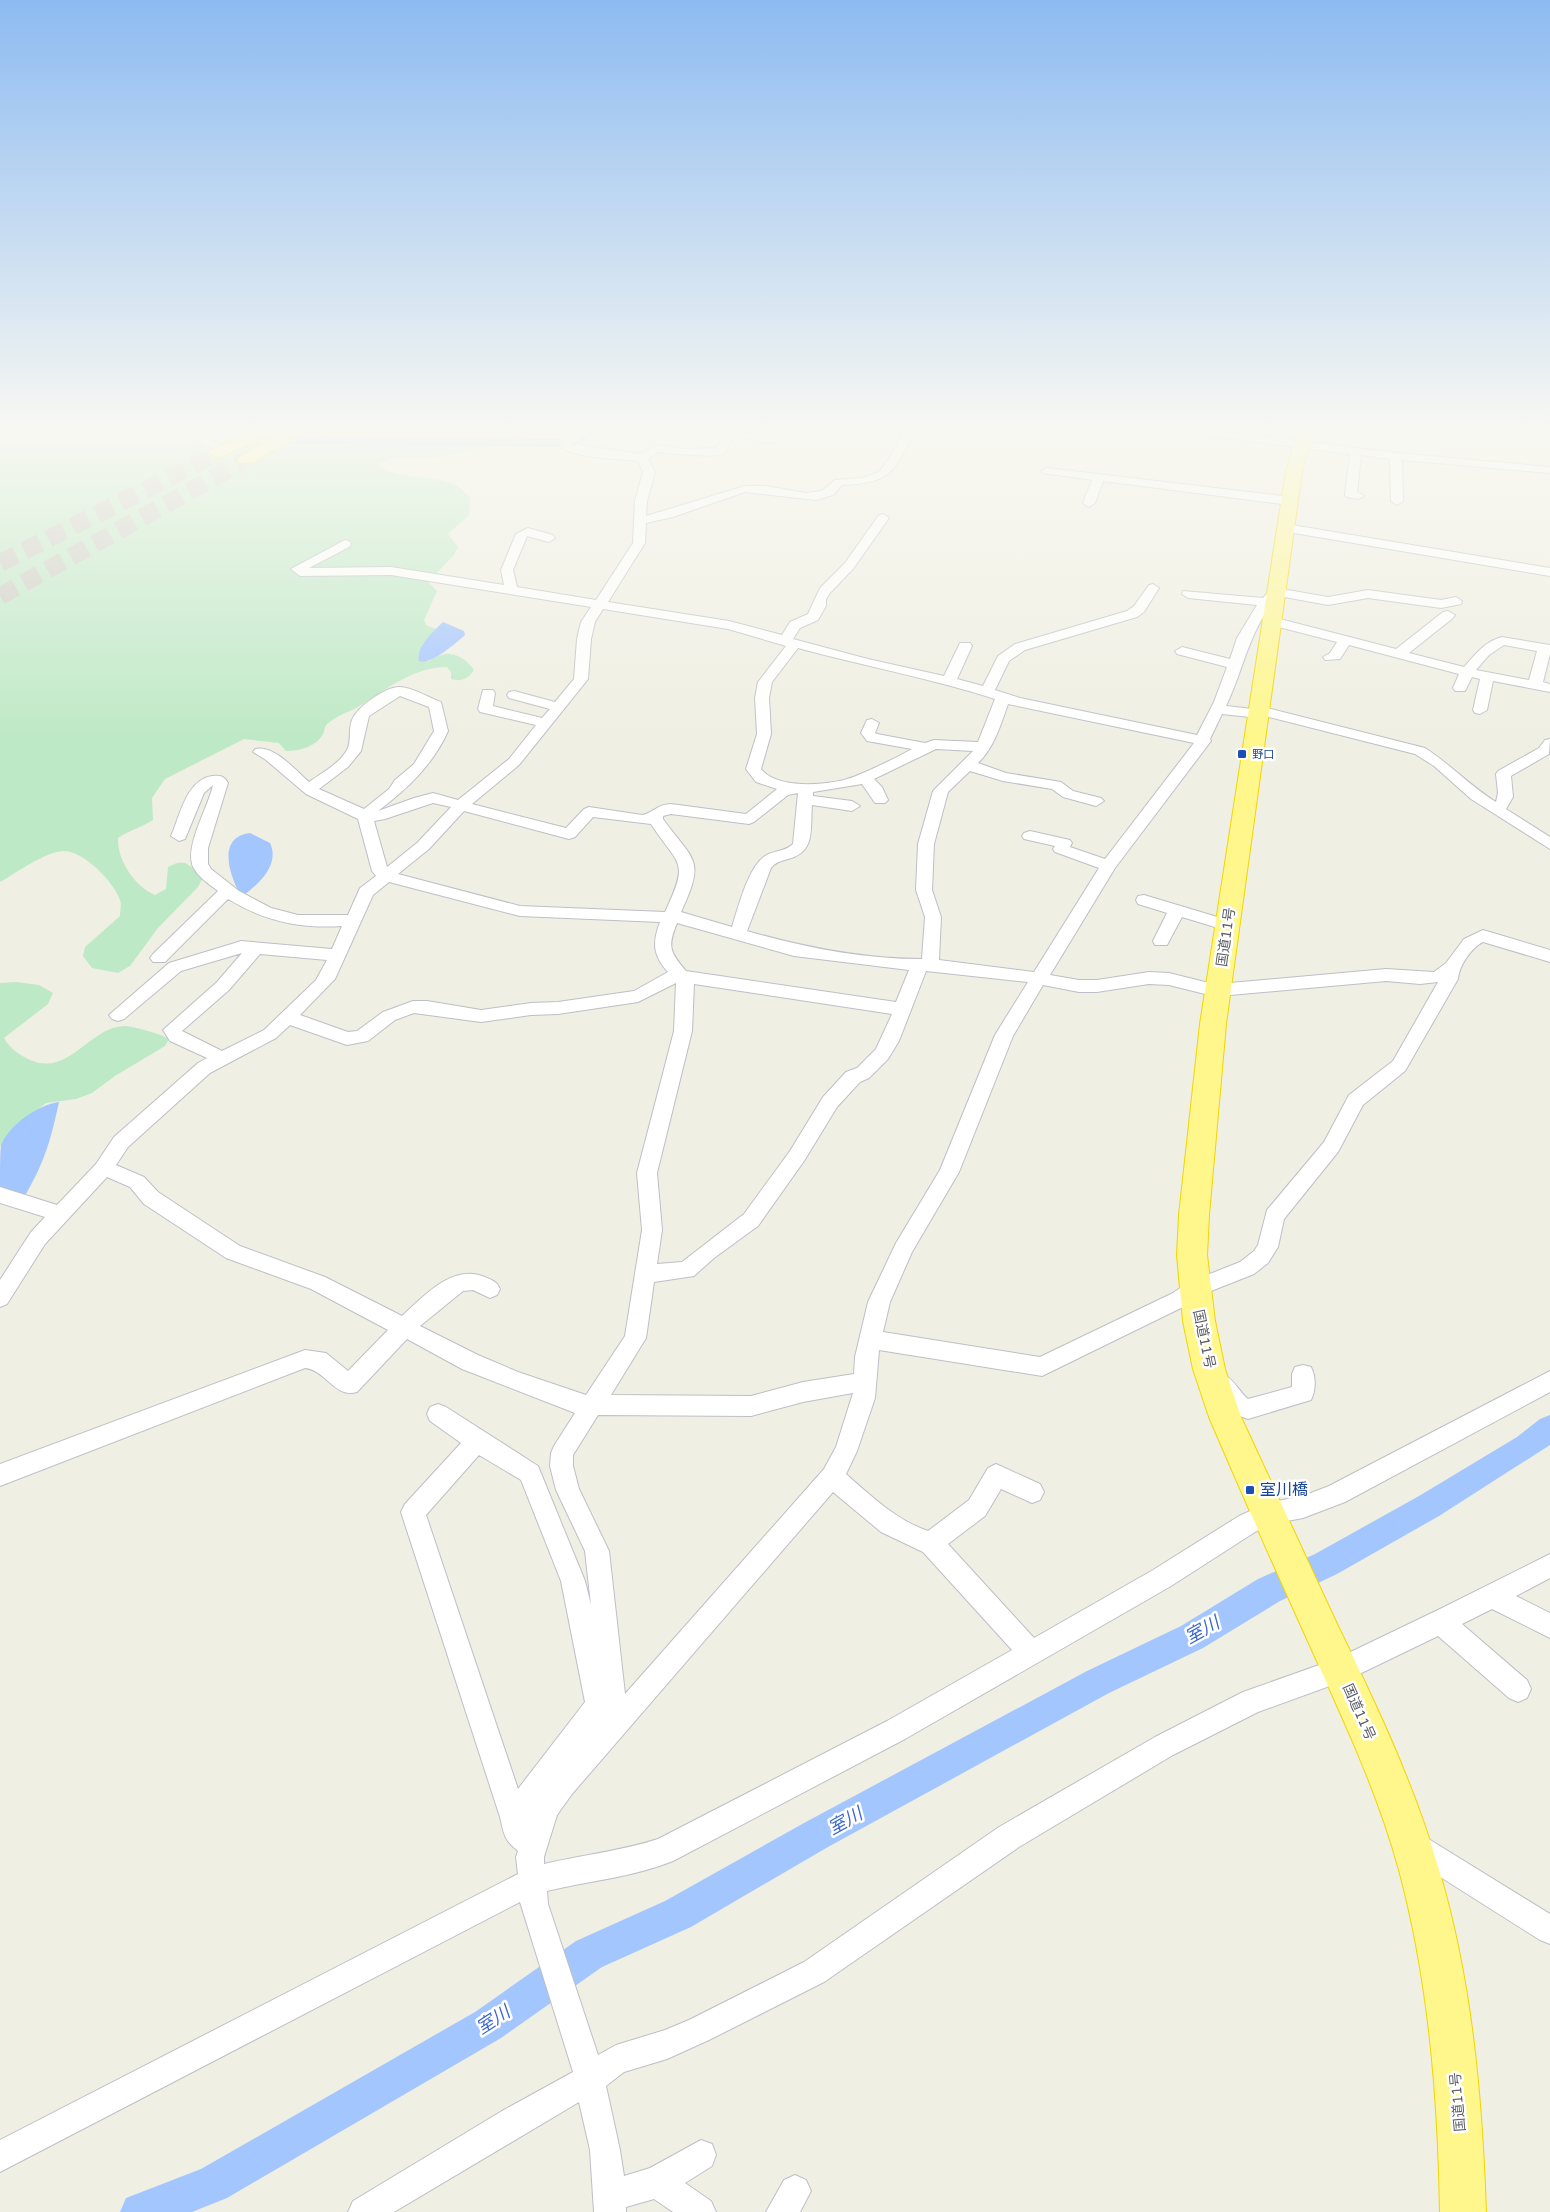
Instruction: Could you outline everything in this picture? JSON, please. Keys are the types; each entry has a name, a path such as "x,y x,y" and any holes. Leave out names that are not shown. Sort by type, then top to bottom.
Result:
{"highway":[{"name":"国道11号","path":"1285,532 1271,605 1259,712 1218,989 1194,1214 1192,1256 1194,1289 1212,1378 1225,1417 1339,1667 1386,1775 1410,1842 1437,1940 1455,2060 1461,2138 1462,2212"}],"street":[{"path":"512,589 507,570 524,532"},
{"path":"525,532 549,538"},
{"path":"0,1298 38,1238 103,1169 121,1142 204,1068 270,1034 329,975 366,892 423,846 461,805 514,762 547,723 581,679 584,639 588,622 640,542 641,532"},
{"path":"852,806 800,793 761,779 753,769 764,734 765,721 762,698 765,682 789,643 795,625 813,617 820,606 822,596 849,566 873,532"},
{"path":"1311,532 1550,572"},
{"path":"345,544 297,569 300,572 391,571 729,625 789,643 988,691 1017,702 1204,741"},
{"path":"503,546 518,547"},
{"path":"1366,554 1456,568 1493,568 1550,578"},
{"path":"988,691 1000,662 1013,651 1042,640 1070,634 1132,614 1139,609 1153,588"},
{"path":"1188,594 1271,605 1328,601 1368,594 1441,604 1456,601"},
{"path":"1271,605 1370,653 1399,654 1467,672 1550,688"},
{"path":"701,2154 657,2182 610,2204 604,2150 587,2069 533,1892 530,1857 546,1808 832,1476 846,1452 864,1398 870,1339 879,1302 895,1266 949,1172 1004,1035 1108,866 1204,741 1244,638 1271,605"},
{"path":"1399,654 1448,614"},
{"path":"1330,657 1335,656 1345,640"},
{"path":"1460,688 1467,672 1484,652 1502,641 1547,648 1535,685"},
{"path":"949,681 965,646"},
{"path":"1182,651 1235,665"},
{"path":"1480,710 1487,676"},
{"path":"309,789 341,764 352,752 357,743 361,716 368,709 399,691 436,705 441,732 419,767 400,783 394,792 371,809 367,817 380,871 385,876 520,911 683,918 794,950 893,964 925,965 1038,978 1079,986 1097,986 1149,978 1169,979 1218,989 1277,987 1308,982 1387,975 1441,976 1450,969 1474,937 1483,936 1550,956"},
{"path":"488,693 485,709 547,723"},
{"path":"514,696 560,706"},
{"path":"644,1274 687,1270 751,1220 797,1156 830,1102 853,1077 863,1074 882,1054 890,1041 901,1009 925,965 933,917 924,890 926,844 941,791 979,754 992,729 1002,697"},
{"path":"1218,709 1259,712 1420,751 1439,763 1476,796 1550,844"},
{"path":"872,723 868,734 872,738 924,747"},
{"path":"616,1725 597,1551 591,1532 564,1484 559,1467 562,1454 634,1338 652,1230 647,1174 683,1032 686,989 682,976 663,953 661,942 678,904 687,865 681,852 662,832 655,819 656,814 664,809 671,809 749,819 769,801 864,778 882,771 924,747 943,743 981,747"},
{"path":"1496,809 1506,802 1507,797 1503,774 1544,752 1550,743"},
{"path":"260,752 271,757 320,796 367,817 380,816 419,801 433,798 569,834 589,812 642,820 655,819"},
{"path":"968,765 1003,777 1056,784 1068,794 1096,801"},
{"path":"864,778 874,787 880,800"},
{"path":"179,836 196,793 209,781 218,780 221,783 221,787 207,824 200,865 228,890 247,902 284,919 319,924 353,920"},
{"path":"738,933 764,866 775,857 793,854 801,845 800,793"},
{"path":"1030,836 1064,843 1061,849 1108,866"},
{"path":"160,958 228,890"},
{"path":"1144,900 1228,926"},
{"path":"1161,941 1177,910"},
{"path":"118,1015 175,967 241,947 338,955"},
{"path":"222,1058 176,1036 172,1030 231,978 242,961 256,948"},
{"path":"870,1339 1042,1367 1180,1299 1194,1289 1247,1268 1261,1257 1268,1247 1274,1216 1331,1147 1356,1100 1399,1066 1449,979 1450,969"},
{"path":"287,1017 347,1039 362,1036 389,1016 413,1007 426,1007 481,1016 530,1009 558,1008 638,996 672,977 682,976 901,1009"},
{"path":"103,1169 120,1173 137,1182 151,1198 233,1252 318,1283 406,1327 470,1362 510,1379 581,1404 751,1406 803,1392 865,1382"},
{"path":"0,1195 61,1214"},
{"path":"0,1475 305,1359 318,1360 349,1385 406,1327 449,1288 467,1281 490,1289"},
{"path":"1212,1378 1223,1385 1239,1406 1248,1409 1303,1393 1303,1374"},
{"path":"0,2157 533,1892 585,1868 636,1860 663,1851 896,1730 1162,1578 1247,1524 1270,1519 1338,1494 1550,1381"},
{"path":"438,1414 477,1442 530,1473 573,1581 588,1648 598,1705 514,1817"},
{"path":"477,1442 413,1512 514,1817 517,1833 533,1845"},
{"path":"931,1543 977,1508 996,1475 1032,1492"},
{"path":"832,1476 883,1522 911,1537 931,1543 1031,1653"},
{"path":"1498,1599 1550,1565"},
{"path":"364,2212 513,2122 587,2069 667,2044 699,2030 814,1972 1009,1837 1164,1746 1252,1701 1339,1667 1440,1622 1498,1599 1537,1587 1550,1578"},
{"path":"1498,1599 1550,1626"},
{"path":"1440,1622 1518,1689"},
{"path":"1410,1842 1550,1930"},
{"path":"657,2182 700,2212"}],"green space":[{"path":"0,532 450,532 448,534 458,547 454,555 428,582 437,591 424,620 426,625 436,629 423,644 428,662 441,655 452,654 464,659 474,670 467,678 461,680 451,679 451,672 447,667 435,668 412,675 331,721 326,725 320,738 307,747 286,751 279,743 244,739 165,779 152,798 153,820 118,838 118,846 124,864 141,886 155,895 166,889 168,867 174,864 184,863 191,866 202,879 198,887 158,928 130,966 118,973 92,968 83,956 85,947 120,916 121,906 117,893 105,876 88,861 71,852 56,852 22,868 0,882"},
{"path":"16,982 39,985 53,993 48,1004 4,1038 16,1051 30,1060 44,1064 56,1062 111,1029 124,1026 147,1031 169,1039 165,1046 115,1076 92,1093 76,1099 46,1103 13,1128 0,1146 0,983"}],"water":[{"path":"443,622 464,631 465,635 436,657 424,662 419,661 420,650 423,645"},
{"path":"250,833 270,843 272,858 270,866 262,879 244,895 240,894 232,877 228,858 229,849 233,841 240,836"},
{"path":"59,1102 47,1150 26,1194 21,1195 0,1188 1,1145 5,1137 18,1123 34,1111"}],"waterway":[{"name":"室川","path":"140,2212 213,2184 488,2025 589,1954 678,1914 816,1835 1098,1682 1192,1637 1269,1590 1326,1564 1429,1506 1527,1446 1550,1428"}],"tunnel":[{"path":"0,563 61,532"},
{"path":"0,596 115,532"}],"place":[{"name":"野口","path":"1242,754"},
{"name":"室川橋","path":"1250,1490"}]}
